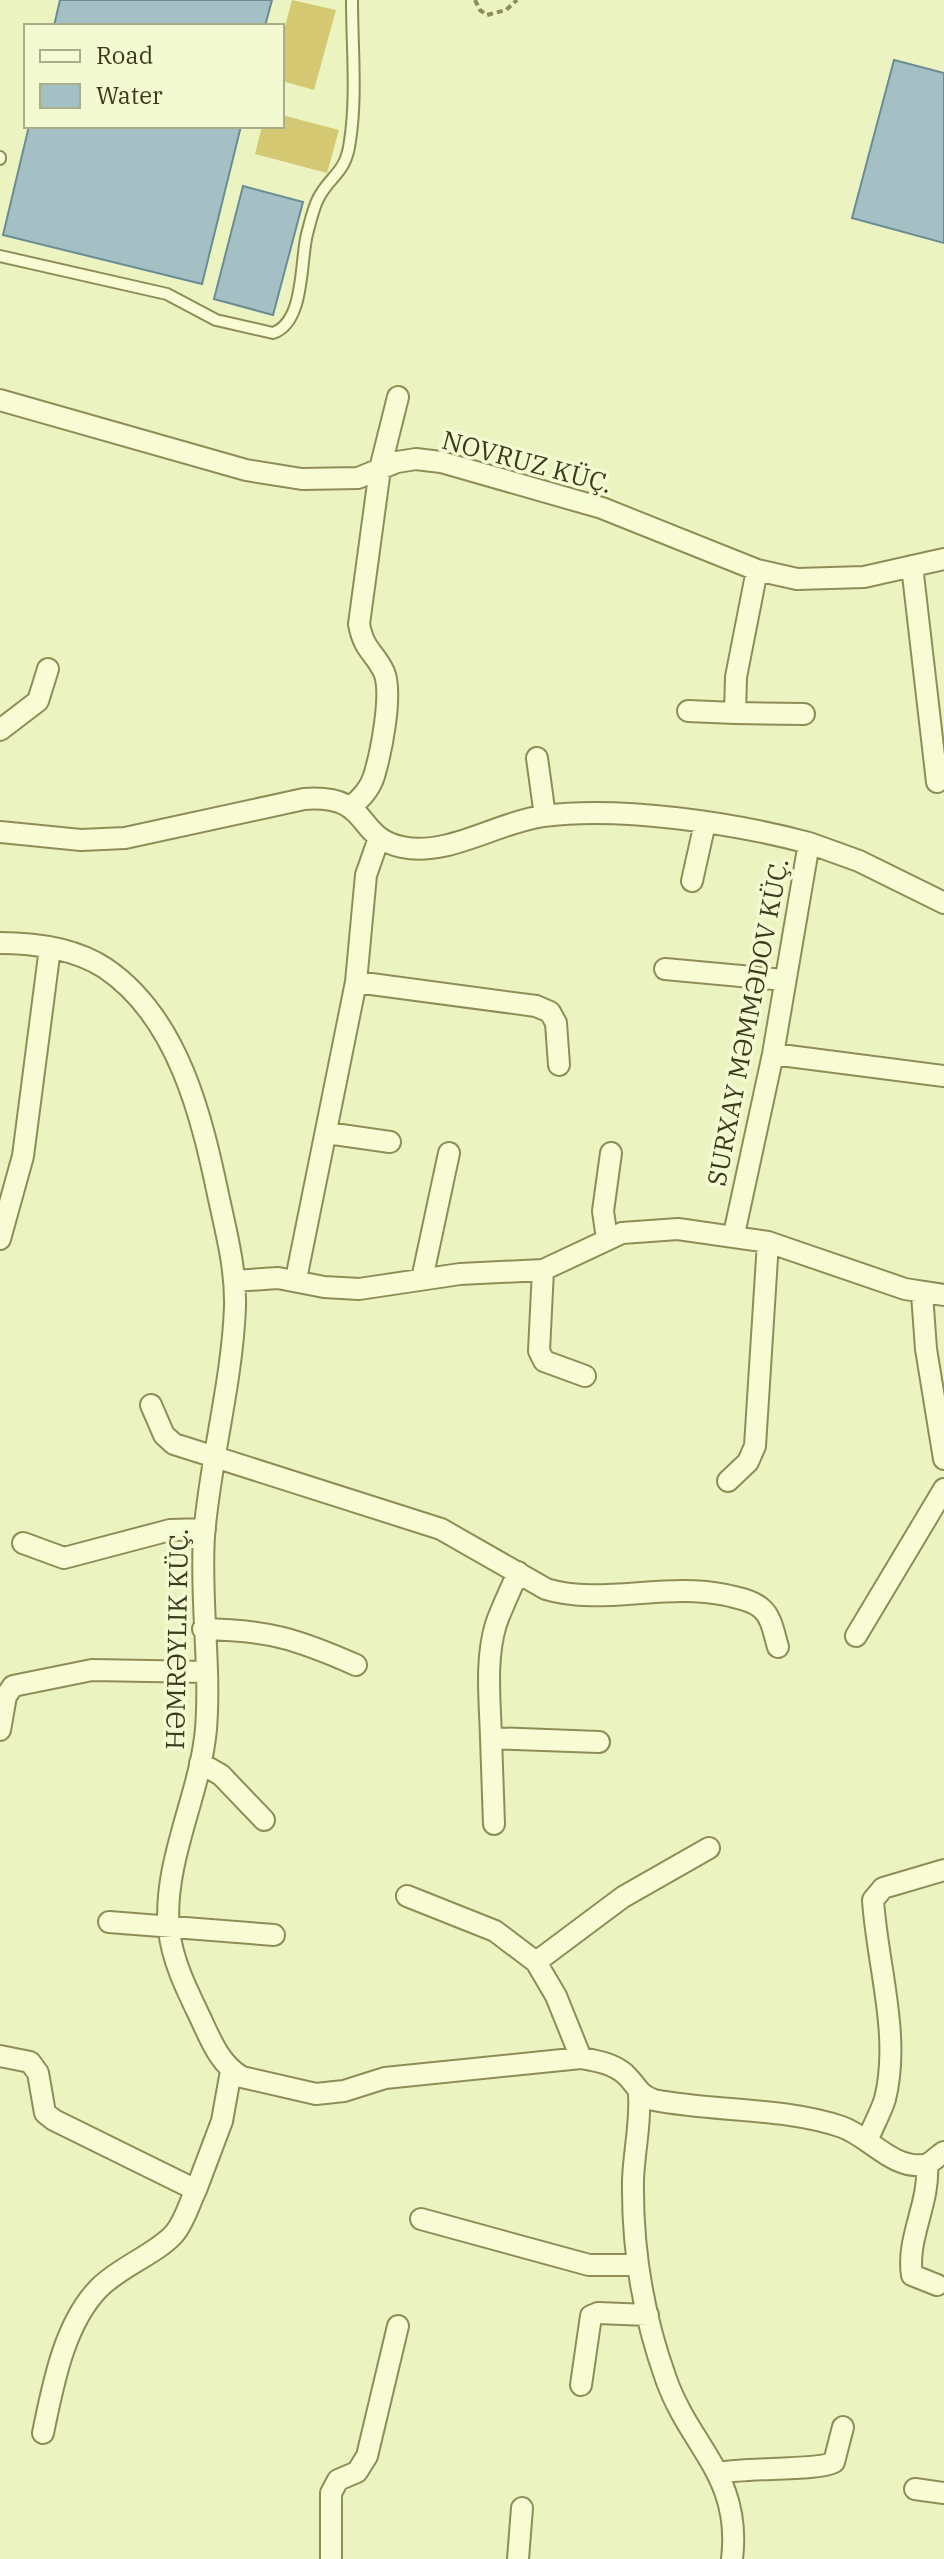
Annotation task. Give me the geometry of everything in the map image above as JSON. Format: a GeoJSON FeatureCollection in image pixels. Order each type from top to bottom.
{"type":"FeatureCollection","features":[{"type":"Feature","properties":{"kind":"street"},"geometry":{"type":"LineString","coordinates":[[352,806],[365,794],[374,777],[388,695],[384,672],[363,646],[359,624],[380,469],[398,397]]}},
{"type":"Feature","properties":{"kind":"street","name":"NOVRUZ KÜÇ."},"geometry":{"type":"LineString","coordinates":[[0,400],[246,470],[302,479],[339,480],[416,459],[441,462],[602,508],[757,570],[797,579],[864,577],[944,559]]}},
{"type":"Feature","properties":{"kind":"street"},"geometry":{"type":"LineString","coordinates":[[912,566],[937,782]]}},
{"type":"Feature","properties":{"kind":"street"},"geometry":{"type":"LineString","coordinates":[[735,713],[736,677],[757,570]]}},
{"type":"Feature","properties":{"kind":"street"},"geometry":{"type":"LineString","coordinates":[[0,730],[38,701],[48,669]]}},
{"type":"Feature","properties":{"kind":"street"},"geometry":{"type":"LineString","coordinates":[[688,711],[804,714]]}},
{"type":"Feature","properties":{"kind":"street"},"geometry":{"type":"LineString","coordinates":[[537,758],[545,816]]}},
{"type":"Feature","properties":{"kind":"street"},"geometry":{"type":"LineString","coordinates":[[0,832],[81,840],[125,838],[304,799],[329,797],[352,806],[379,838],[366,875],[356,982],[296,1279]]}},
{"type":"Feature","properties":{"kind":"street","name":"SURXAY MƏMMƏDOV KÜÇ."},"geometry":{"type":"LineString","coordinates":[[379,838],[402,847],[430,847],[515,821],[581,813],[705,823],[809,843],[773,1054],[734,1234]]}},
{"type":"Feature","properties":{"kind":"street"},"geometry":{"type":"LineString","coordinates":[[692,881],[705,823]]}},
{"type":"Feature","properties":{"kind":"street"},"geometry":{"type":"LineString","coordinates":[[809,843],[859,861],[944,903]]}},
{"type":"Feature","properties":{"kind":"street","name":"HƏMRƏYLIK KÜÇ."},"geometry":{"type":"LineString","coordinates":[[0,943],[50,948],[77,955],[113,975],[139,999],[163,1035],[191,1090],[209,1153],[234,1281],[233,1332],[205,1529],[203,1629],[206,1732],[173,1876],[169,1928],[181,1979],[218,2054],[231,2071]]}},
{"type":"Feature","properties":{"kind":"street"},"geometry":{"type":"LineString","coordinates":[[0,1239],[23,1156],[50,948]]}},
{"type":"Feature","properties":{"kind":"street"},"geometry":{"type":"LineString","coordinates":[[665,969],[784,980]]}},
{"type":"Feature","properties":{"kind":"street"},"geometry":{"type":"LineString","coordinates":[[356,982],[536,1006],[550,1012],[556,1023],[559,1065]]}},
{"type":"Feature","properties":{"kind":"street"},"geometry":{"type":"LineString","coordinates":[[773,1054],[944,1076]]}},
{"type":"Feature","properties":{"kind":"street"},"geometry":{"type":"LineString","coordinates":[[327,1133],[390,1142]]}},
{"type":"Feature","properties":{"kind":"street"},"geometry":{"type":"LineString","coordinates":[[422,1279],[449,1153]]}},
{"type":"Feature","properties":{"kind":"street"},"geometry":{"type":"LineString","coordinates":[[607,1239],[603,1211],[611,1153]]}},
{"type":"Feature","properties":{"kind":"street"},"geometry":{"type":"LineString","coordinates":[[234,1281],[296,1279],[324,1287],[359,1289],[422,1279],[543,1270],[607,1239],[643,1229],[734,1234],[768,1242],[922,1294],[944,1295]]}},
{"type":"Feature","properties":{"kind":"street"},"geometry":{"type":"LineString","coordinates":[[728,1481],[748,1462],[755,1446],[768,1242]]}},
{"type":"Feature","properties":{"kind":"street"},"geometry":{"type":"LineString","coordinates":[[543,1270],[539,1351],[544,1361],[585,1376]]}},
{"type":"Feature","properties":{"kind":"street"},"geometry":{"type":"LineString","coordinates":[[922,1294],[926,1349],[944,1459]]}},
{"type":"Feature","properties":{"kind":"street"},"geometry":{"type":"LineString","coordinates":[[151,1405],[164,1435],[174,1444],[441,1529],[546,1589],[563,1594],[675,1588],[742,1599],[760,1608],[770,1621],[778,1647]]}},
{"type":"Feature","properties":{"kind":"street"},"geometry":{"type":"LineString","coordinates":[[856,1636],[944,1489]]}},
{"type":"Feature","properties":{"kind":"street"},"geometry":{"type":"LineString","coordinates":[[23,1543],[64,1558],[170,1530],[205,1529]]}},
{"type":"Feature","properties":{"kind":"street"},"geometry":{"type":"LineString","coordinates":[[494,1824],[490,1668],[496,1626],[518,1572]]}},
{"type":"Feature","properties":{"kind":"street"},"geometry":{"type":"LineString","coordinates":[[203,1629],[237,1630],[299,1640],[356,1665]]}},
{"type":"Feature","properties":{"kind":"street"},"geometry":{"type":"LineString","coordinates":[[0,1730],[6,1696],[13,1686],[92,1670],[206,1672]]}},
{"type":"Feature","properties":{"kind":"street"},"geometry":{"type":"LineString","coordinates":[[491,1738],[599,1742]]}},
{"type":"Feature","properties":{"kind":"street"},"geometry":{"type":"LineString","coordinates":[[200,1763],[227,1780],[264,1820]]}},
{"type":"Feature","properties":{"kind":"street"},"geometry":{"type":"LineString","coordinates":[[536,1962],[623,1897],[709,1848]]}},
{"type":"Feature","properties":{"kind":"street"},"geometry":{"type":"LineString","coordinates":[[868,2139],[885,2099],[889,2066],[888,2024],[873,1900],[883,1888],[944,1870]]}},
{"type":"Feature","properties":{"kind":"street"},"geometry":{"type":"LineString","coordinates":[[407,1896],[495,1931],[536,1962],[556,1996],[581,2058]]}},
{"type":"Feature","properties":{"kind":"street"},"geometry":{"type":"LineString","coordinates":[[109,1922],[274,1935]]}},
{"type":"Feature","properties":{"kind":"street"},"geometry":{"type":"LineString","coordinates":[[0,2056],[30,2062],[38,2073],[45,2113],[54,2120],[196,2190]]}},
{"type":"Feature","properties":{"kind":"street"},"geometry":{"type":"LineString","coordinates":[[43,2433],[54,2378],[84,2307],[126,2264],[165,2242],[177,2231],[222,2121],[231,2071],[253,2081],[316,2094],[344,2091],[385,2078],[581,2058],[611,2065],[627,2076],[639,2095],[633,2215],[638,2265],[648,2315],[678,2406],[719,2473],[730,2512],[732,2559]]}},
{"type":"Feature","properties":{"kind":"street"},"geometry":{"type":"LineString","coordinates":[[639,2095],[673,2104],[821,2121],[868,2139],[908,2164],[927,2165],[944,2152]]}},
{"type":"Feature","properties":{"kind":"street"},"geometry":{"type":"LineString","coordinates":[[927,2165],[925,2206],[909,2261],[912,2275],[937,2285]]}},
{"type":"Feature","properties":{"kind":"street"},"geometry":{"type":"LineString","coordinates":[[421,2219],[589,2265],[638,2265]]}},
{"type":"Feature","properties":{"kind":"street"},"geometry":{"type":"LineString","coordinates":[[581,2385],[591,2316],[598,2313],[648,2315]]}},
{"type":"Feature","properties":{"kind":"street"},"geometry":{"type":"LineString","coordinates":[[331,2559],[331,2493],[338,2480],[357,2472],[367,2456],[398,2326]]}},
{"type":"Feature","properties":{"kind":"street"},"geometry":{"type":"LineString","coordinates":[[719,2473],[770,2467],[825,2468],[834,2462],[843,2427]]}},
{"type":"Feature","properties":{"kind":"street"},"geometry":{"type":"LineString","coordinates":[[915,2489],[944,2493]]}},
{"type":"Feature","properties":{"kind":"street"},"geometry":{"type":"LineString","coordinates":[[518,2559],[522,2508]]}},
{"type":"Feature","properties":{"kind":"lane"},"geometry":{"type":"LineString","coordinates":[[0,256],[167,294],[216,320],[273,333],[282,330],[293,318],[307,236],[318,198],[343,168],[350,142],[352,0]]}},
{"type":"Feature","properties":{"kind":"path"},"geometry":{"type":"LineString","coordinates":[[475,0],[487,15],[506,10],[517,0]]}},
{"type":"Feature","properties":{"kind":"water"},"geometry":{"type":"Polygon","coordinates":[[[60,0],[272,0],[266,24],[54,24],[60,0]]]}},
{"type":"Feature","properties":{"kind":"water"},"geometry":{"type":"Polygon","coordinates":[[[894,60],[944,73],[944,243],[852,218],[894,60]]]}},
{"type":"Feature","properties":{"kind":"water"},"geometry":{"type":"Polygon","coordinates":[[[29,128],[241,128],[202,284],[3,235],[29,128]]]}},
{"type":"Feature","properties":{"kind":"water"},"geometry":{"type":"Polygon","coordinates":[[[243,186],[303,202],[273,315],[214,299],[243,186]]]}},
{"type":"Feature","properties":{"kind":"building"},"geometry":{"type":"Polygon","coordinates":[[[292,0],[336,10],[314,90],[284,82],[284,30],[292,0]]]}},
{"type":"Feature","properties":{"kind":"building"},"geometry":{"type":"Polygon","coordinates":[[[284,116],[339,130],[327,173],[255,154],[262,128],[284,128],[284,116]]]}}]}
